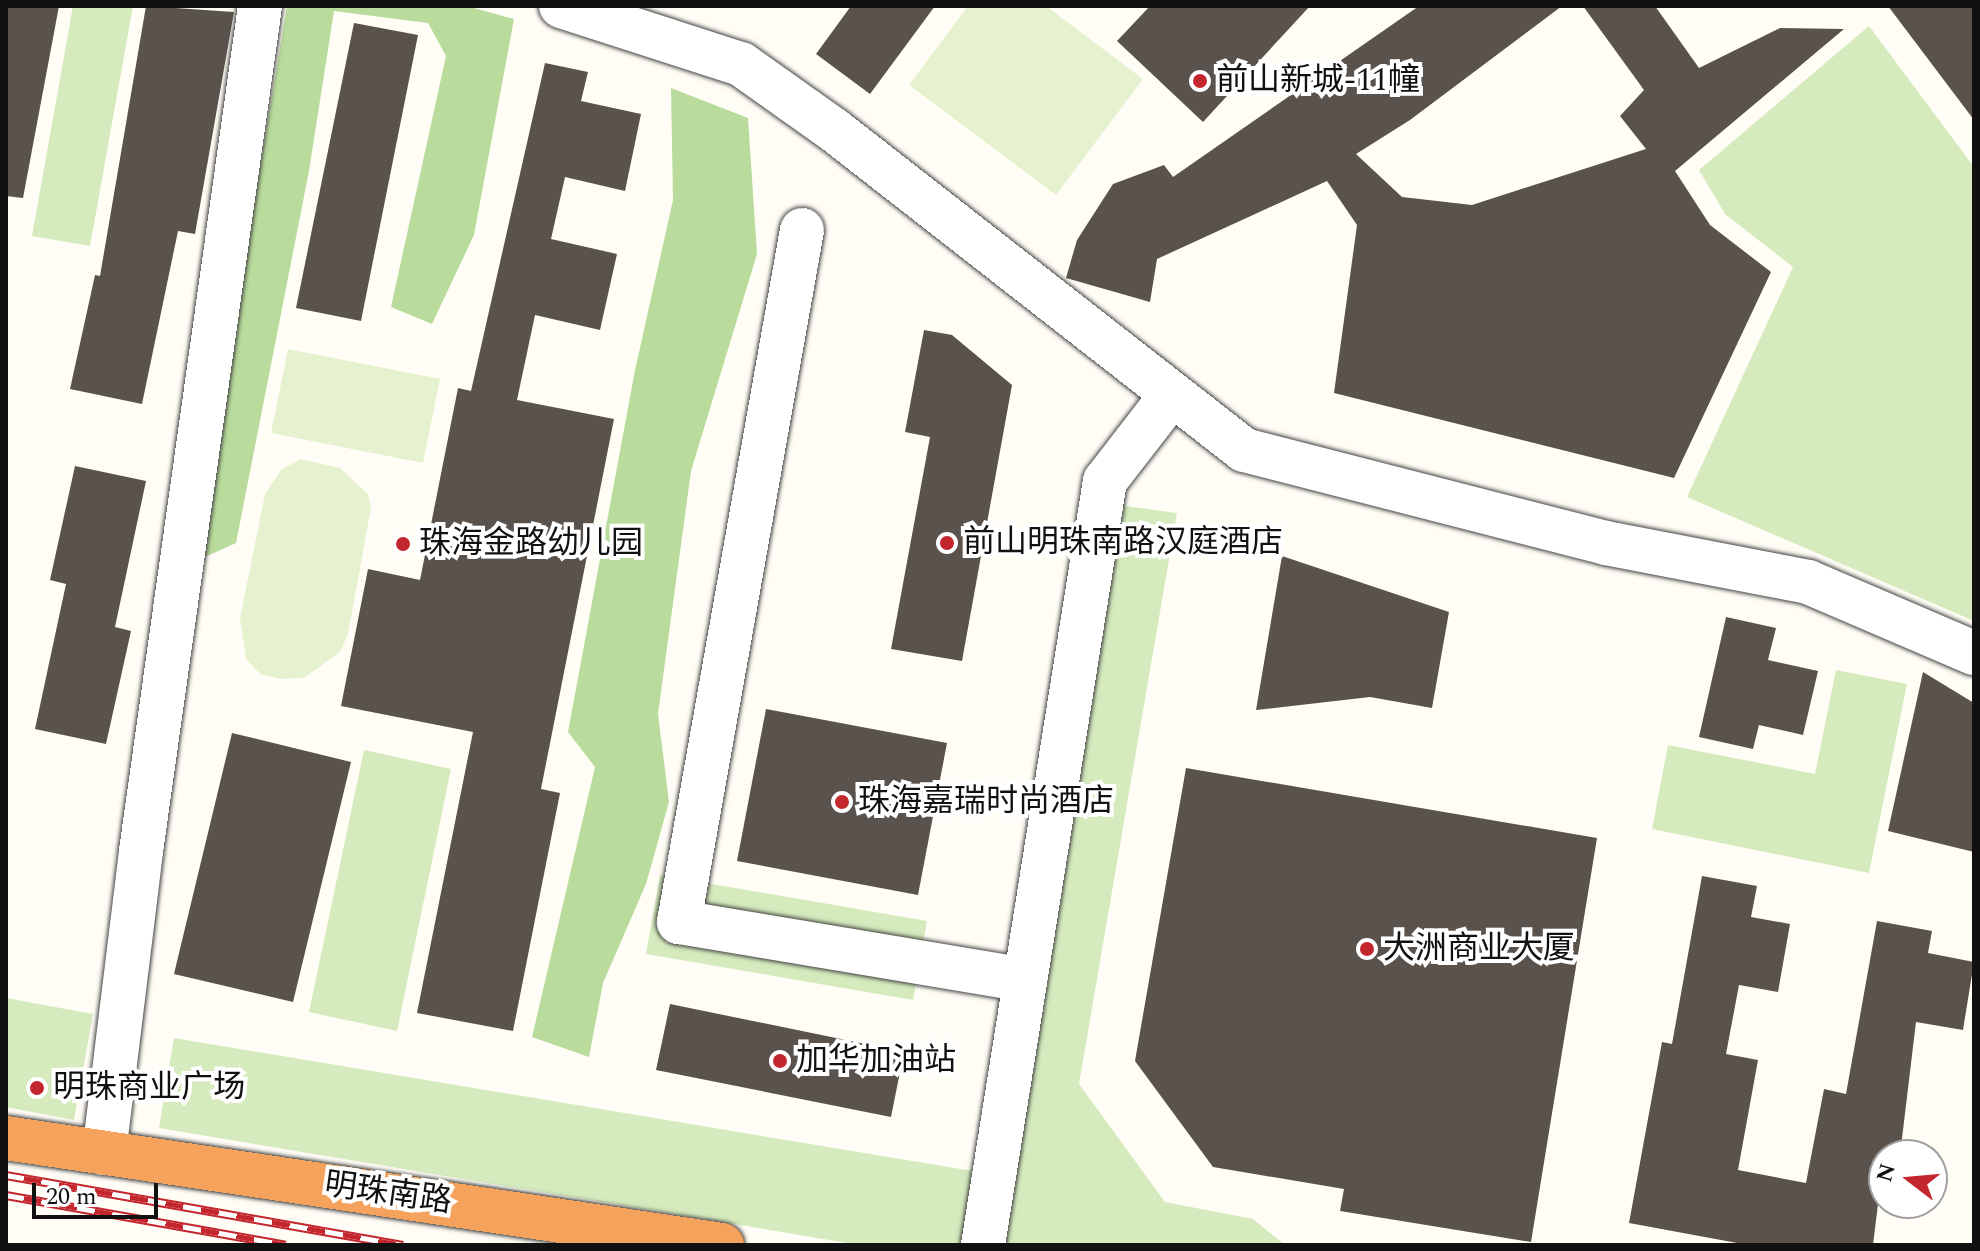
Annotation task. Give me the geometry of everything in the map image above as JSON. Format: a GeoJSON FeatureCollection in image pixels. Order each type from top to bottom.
{"type":"FeatureCollection","features":[{"type":"Feature","properties":{"kind":"highway","name":"明珠南路"},"geometry":{"type":"LineString","coordinates":[[6,1138],[722,1245]]}},
{"type":"Feature","properties":{"kind":"street"},"geometry":{"type":"LineString","coordinates":[[104,1153],[141,851],[260,6]]}},
{"type":"Feature","properties":{"kind":"street"},"geometry":{"type":"LineString","coordinates":[[561,6],[741,64],[834,130],[1170,397],[1244,450],[1606,543],[1808,582],[1974,653]]}},
{"type":"Feature","properties":{"kind":"street"},"geometry":{"type":"LineString","coordinates":[[802,230],[679,922],[1025,980]]}},
{"type":"Feature","properties":{"kind":"street"},"geometry":{"type":"LineString","coordinates":[[983,1245],[1105,481],[1170,397]]}},
{"type":"Feature","properties":{"kind":"green space"},"geometry":{"type":"Polygon","coordinates":[[[73,6],[133,6],[90,246],[32,236],[73,6]]]}},
{"type":"Feature","properties":{"kind":"green space"},"geometry":{"type":"Polygon","coordinates":[[[287,6],[467,6],[514,19],[474,235],[432,324],[391,307],[446,56],[428,23],[334,11],[309,171],[236,543],[194,562],[287,6]]]}},
{"type":"Feature","properties":{"kind":"green space"},"geometry":{"type":"Polygon","coordinates":[[[968,6],[1046,6],[1143,79],[1056,195],[909,85],[968,6]]]}},
{"type":"Feature","properties":{"kind":"green space"},"geometry":{"type":"Polygon","coordinates":[[[1869,26],[1974,167],[1974,621],[1687,497],[1793,267],[1725,214],[1699,170],[1869,26]]]}},
{"type":"Feature","properties":{"kind":"green space"},"geometry":{"type":"Polygon","coordinates":[[[671,88],[748,118],[757,254],[691,471],[658,714],[669,802],[646,884],[603,983],[589,1057],[532,1037],[595,767],[568,732],[635,370],[673,200],[671,88]]]}},
{"type":"Feature","properties":{"kind":"green space"},"geometry":{"type":"Polygon","coordinates":[[[288,349],[440,379],[423,463],[271,433],[288,349]]]}},
{"type":"Feature","properties":{"kind":"green space"},"geometry":{"type":"Polygon","coordinates":[[[300,459],[340,468],[368,494],[371,508],[348,634],[340,652],[304,678],[281,679],[260,674],[246,659],[240,618],[265,494],[281,470],[300,459]]]}},
{"type":"Feature","properties":{"kind":"green space"},"geometry":{"type":"Polygon","coordinates":[[[1118,505],[1177,513],[1079,1084],[1165,1202],[1253,1219],[1285,1245],[1002,1245],[1118,505]]]}},
{"type":"Feature","properties":{"kind":"green space"},"geometry":{"type":"Polygon","coordinates":[[[1836,670],[1907,684],[1869,873],[1652,829],[1668,745],[1815,774],[1836,670]]]}},
{"type":"Feature","properties":{"kind":"green space"},"geometry":{"type":"Polygon","coordinates":[[[364,750],[451,769],[397,1031],[309,1012],[364,750]]]}},
{"type":"Feature","properties":{"kind":"green space"},"geometry":{"type":"Polygon","coordinates":[[[660,875],[927,921],[913,1000],[646,954],[660,875]]]}},
{"type":"Feature","properties":{"kind":"green space"},"geometry":{"type":"Polygon","coordinates":[[[6,998],[93,1014],[74,1120],[6,1107],[6,998]]]}},
{"type":"Feature","properties":{"kind":"green space"},"geometry":{"type":"Polygon","coordinates":[[[174,1038],[979,1172],[967,1245],[859,1245],[159,1128],[174,1038]]]}},
{"type":"Feature","properties":{"kind":"building"},"geometry":{"type":"Polygon","coordinates":[[[6,6],[59,6],[23,198],[6,196],[6,6]]]}},
{"type":"Feature","properties":{"kind":"building"},"geometry":{"type":"Polygon","coordinates":[[[146,6],[234,12],[195,234],[178,231],[142,404],[70,389],[95,275],[100,276],[146,6]]]}},
{"type":"Feature","properties":{"kind":"building"},"geometry":{"type":"Polygon","coordinates":[[[851,6],[935,6],[870,94],[816,54],[851,6]]]}},
{"type":"Feature","properties":{"kind":"building","name":"前山新城-11幢"},"geometry":{"type":"Polygon","coordinates":[[[1150,6],[1310,6],[1203,122],[1117,41],[1150,6]]]}},
{"type":"Feature","properties":{"kind":"building"},"geometry":{"type":"Polygon","coordinates":[[[1419,6],[1562,6],[1410,120],[1356,154],[1402,197],[1472,205],[1646,149],[1620,116],[1644,90],[1583,6],[1655,6],[1699,68],[1780,28],[1844,29],[1675,171],[1710,225],[1771,272],[1674,478],[1334,393],[1357,225],[1327,181],[1157,259],[1150,302],[1066,278],[1077,240],[1113,184],[1164,165],[1173,177],[1419,6]]]}},
{"type":"Feature","properties":{"kind":"building"},"geometry":{"type":"Polygon","coordinates":[[[1888,6],[1974,6],[1974,120],[1888,6]]]}},
{"type":"Feature","properties":{"kind":"building"},"geometry":{"type":"Polygon","coordinates":[[[354,23],[418,35],[361,321],[296,308],[354,23]]]}},
{"type":"Feature","properties":{"kind":"building"},"geometry":{"type":"Polygon","coordinates":[[[545,63],[588,72],[581,101],[641,114],[625,191],[565,177],[551,239],[617,254],[600,330],[535,315],[517,400],[614,419],[541,789],[560,793],[513,1031],[417,1013],[473,732],[341,706],[368,569],[420,580],[458,388],[471,391],[545,63]]]}},
{"type":"Feature","properties":{"kind":"building","name":"前山明珠南路汉庭酒店"},"geometry":{"type":"Polygon","coordinates":[[[924,330],[952,335],[1012,385],[962,661],[891,649],[930,437],[905,432],[924,330]]]}},
{"type":"Feature","properties":{"kind":"building"},"geometry":{"type":"Polygon","coordinates":[[[75,466],[146,481],[115,627],[131,631],[106,744],[35,729],[66,584],[50,580],[75,466]]]}},
{"type":"Feature","properties":{"kind":"building"},"geometry":{"type":"Polygon","coordinates":[[[1282,556],[1449,612],[1432,708],[1370,697],[1256,710],[1282,556]]]}},
{"type":"Feature","properties":{"kind":"building"},"geometry":{"type":"Polygon","coordinates":[[[1726,617],[1776,628],[1768,660],[1818,671],[1803,735],[1759,725],[1753,749],[1699,737],[1726,617]]]}},
{"type":"Feature","properties":{"kind":"building"},"geometry":{"type":"Polygon","coordinates":[[[1923,672],[1974,703],[1974,852],[1888,831],[1923,672]]]}},
{"type":"Feature","properties":{"kind":"building","name":"珠海嘉瑞时尚酒店"},"geometry":{"type":"Polygon","coordinates":[[[766,709],[947,743],[918,895],[737,861],[766,709]]]}},
{"type":"Feature","properties":{"kind":"building"},"geometry":{"type":"Polygon","coordinates":[[[232,733],[351,762],[293,1002],[174,974],[232,733]]]}},
{"type":"Feature","properties":{"kind":"building","name":"大洲商业大厦"},"geometry":{"type":"Polygon","coordinates":[[[1186,768],[1597,838],[1531,1242],[1340,1211],[1344,1189],[1213,1167],[1135,1061],[1186,768]]]}},
{"type":"Feature","properties":{"kind":"building"},"geometry":{"type":"Polygon","coordinates":[[[1702,876],[1757,886],[1751,917],[1790,924],[1778,992],[1739,985],[1726,1054],[1758,1060],[1738,1170],[1806,1183],[1824,1089],[1846,1094],[1877,921],[1932,931],[1928,953],[1974,962],[1963,1030],[1916,1022],[1902,1139],[1868,1139],[1868,1219],[1876,1219],[1873,1245],[1748,1245],[1629,1223],[1662,1042],[1672,1044],[1702,876]]]}},
{"type":"Feature","properties":{"kind":"building","name":"加华加油站"},"geometry":{"type":"Polygon","coordinates":[[[670,1004],[904,1052],[891,1117],[656,1070],[670,1004]]]}},
{"type":"Feature","properties":{"kind":"railway"},"geometry":{"type":"LineString","coordinates":[[6,1175],[403,1245]]}},
{"type":"Feature","properties":{"kind":"railway"},"geometry":{"type":"LineString","coordinates":[[6,1195],[286,1245]]}},
{"type":"Feature","properties":{"kind":"place","name":"前山新城-11幢"},"geometry":{"type":"Point","coordinates":[1200,81]}},
{"type":"Feature","properties":{"kind":"place","name":"前山明珠南路汉庭酒店"},"geometry":{"type":"Point","coordinates":[947,543]}},
{"type":"Feature","properties":{"kind":"place","name":"珠海金路幼儿园"},"geometry":{"type":"Point","coordinates":[403,544]}},
{"type":"Feature","properties":{"kind":"place","name":"珠海嘉瑞时尚酒店"},"geometry":{"type":"Point","coordinates":[842,802]}},
{"type":"Feature","properties":{"kind":"place","name":"大洲商业大厦"},"geometry":{"type":"Point","coordinates":[1367,949]}},
{"type":"Feature","properties":{"kind":"place","name":"加华加油站"},"geometry":{"type":"Point","coordinates":[780,1061]}},
{"type":"Feature","properties":{"kind":"place","name":"明珠商业广场"},"geometry":{"type":"Point","coordinates":[37,1088]}}]}
